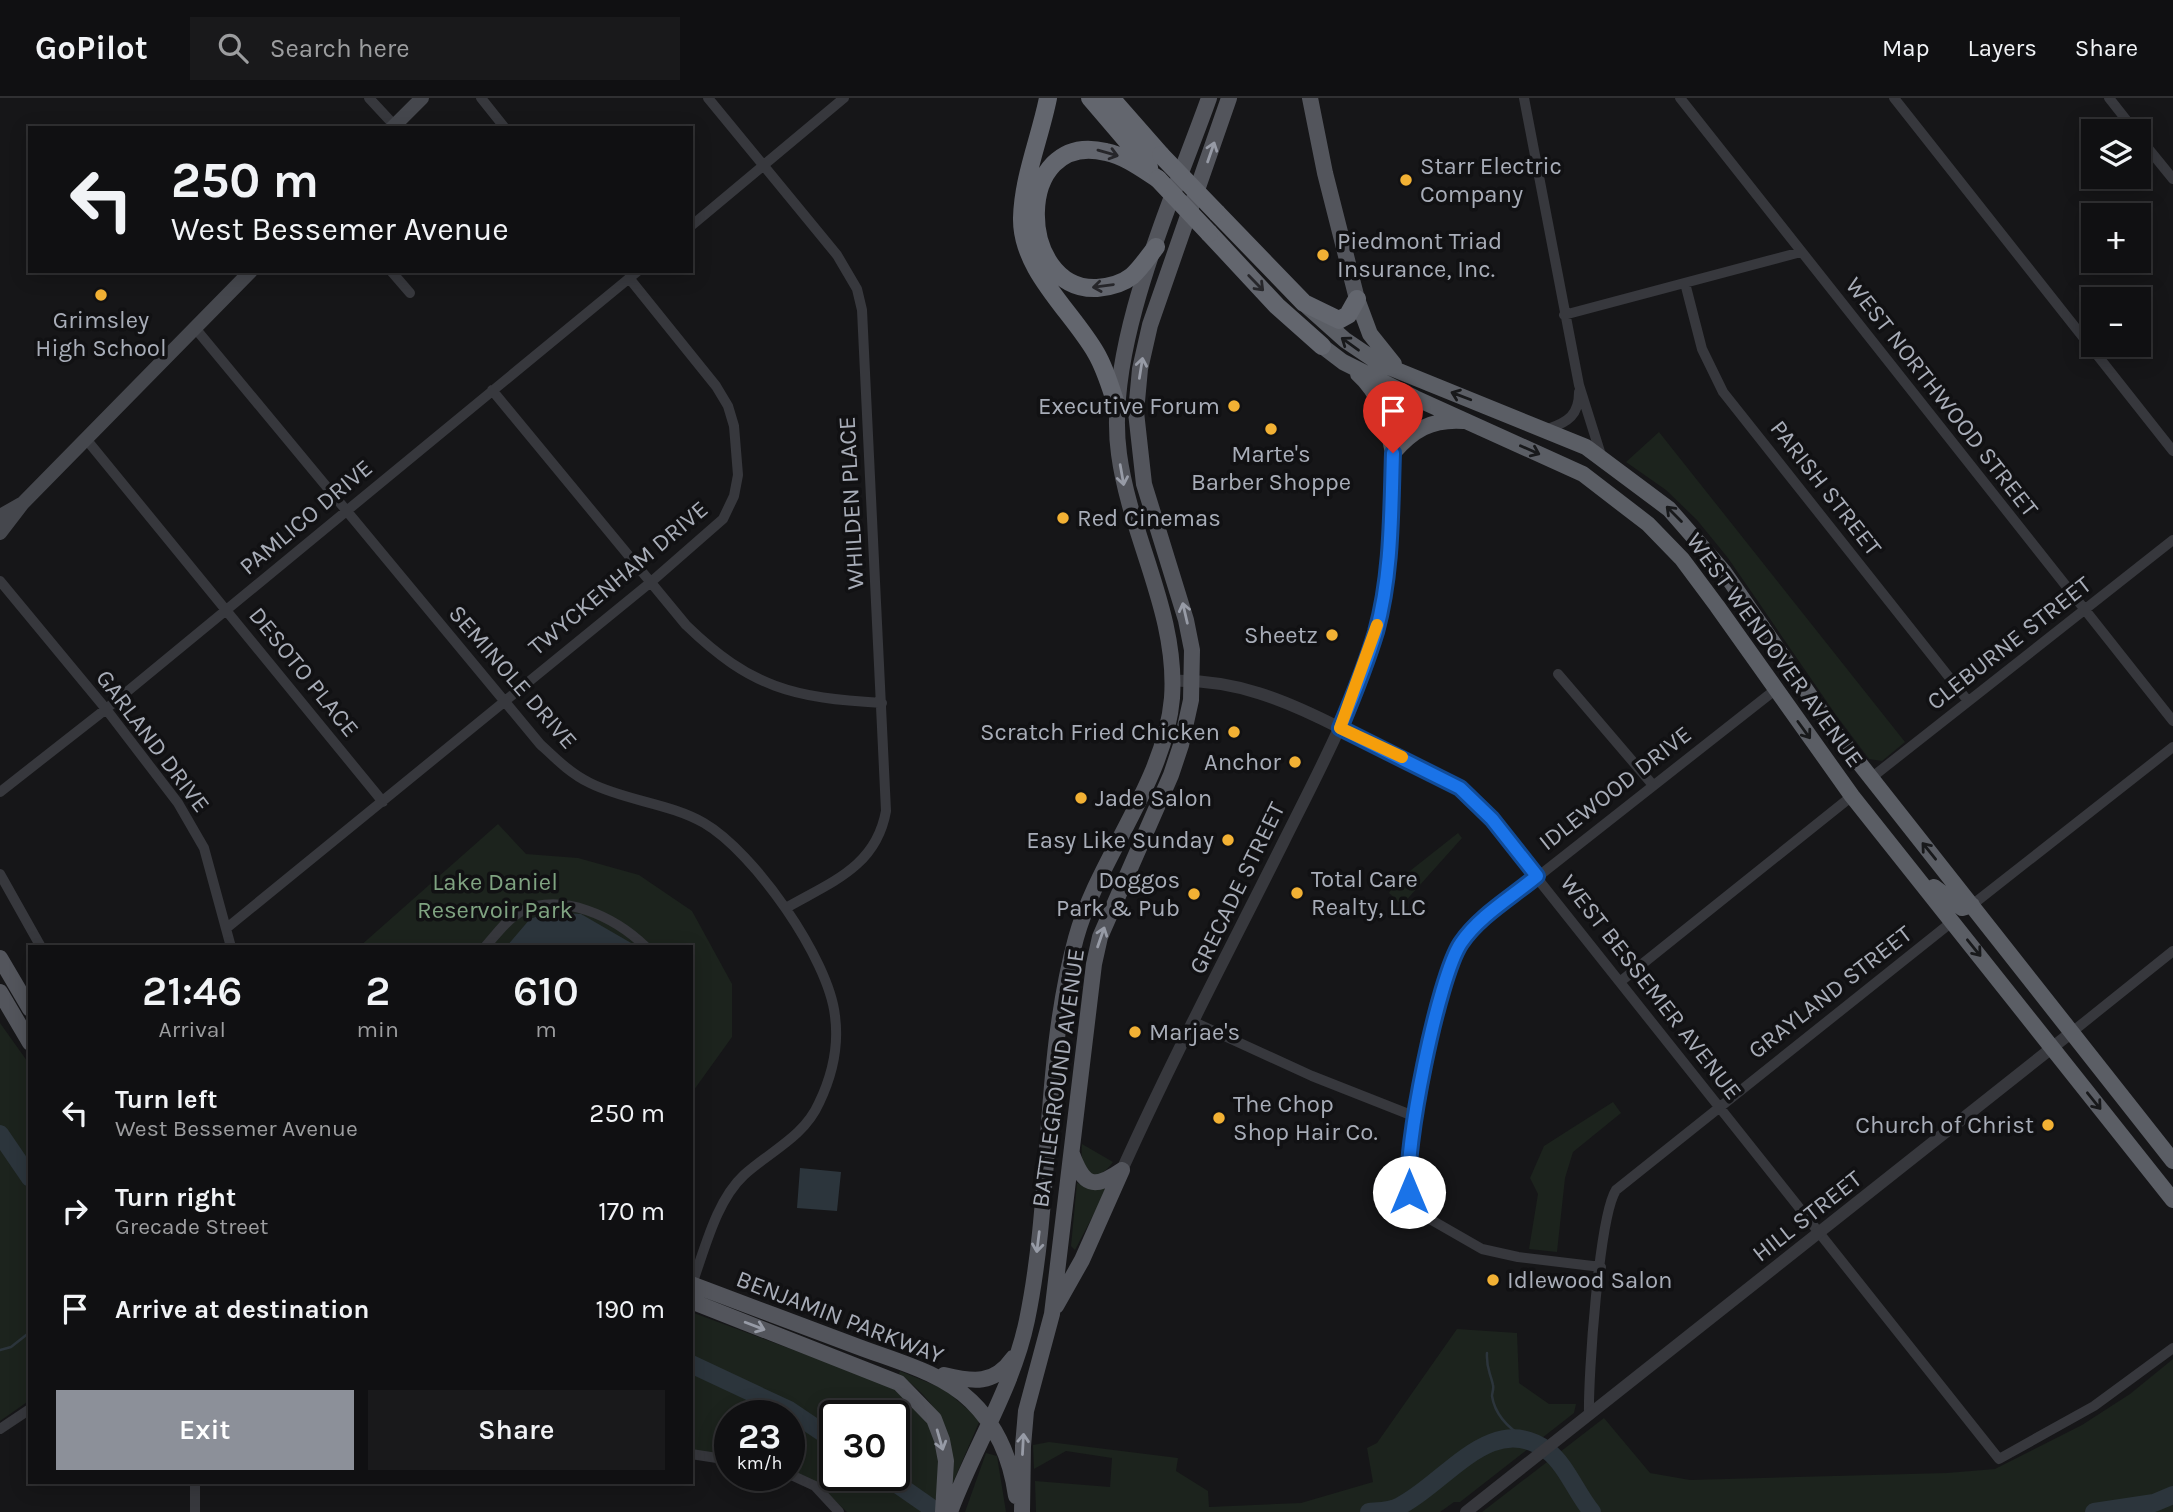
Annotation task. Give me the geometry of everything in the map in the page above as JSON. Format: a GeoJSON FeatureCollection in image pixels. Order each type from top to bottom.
{"type":"FeatureCollection","features":[{"type":"Feature","properties":{"kind":"highway"},"geometry":{"type":"LineString","coordinates":[[1048,98],[1027,181],[1022,220],[1028,249],[1040,273],[1096,354],[1117,407]]}},
{"type":"Feature","properties":{"kind":"highway","name":"WEST WENDOVER AVENUE"},"geometry":{"type":"LineString","coordinates":[[1090,98],[1209,233],[1278,306],[1322,346],[1343,362],[1583,474],[1648,524],[1689,568],[1852,796],[2173,1200]]}},
{"type":"Feature","properties":{"kind":"highway","name":"WEST WENDOVER AVENUE"},"geometry":{"type":"LineString","coordinates":[[1111,98],[1161,155],[1304,303],[1345,340],[1379,363],[1548,429],[1601,455],[1669,509],[1708,551],[1817,708],[1871,778],[2171,1155]]}},
{"type":"Feature","properties":{"kind":"highway"},"geometry":{"type":"LineString","coordinates":[[1156,247],[1130,278],[1111,286],[1087,288],[1065,277],[1044,254],[1038,239],[1036,202],[1038,189],[1052,167],[1068,154],[1081,150],[1115,155],[1158,178]]}},
{"type":"Feature","properties":{"kind":"highway"},"geometry":{"type":"LineString","coordinates":[[1304,303],[1339,320],[1348,316],[1357,299]]}},
{"type":"Feature","properties":{"kind":"highway"},"geometry":{"type":"LineString","coordinates":[[1357,299],[1377,345],[1404,373]]}},
{"type":"Feature","properties":{"kind":"highway"},"geometry":{"type":"LineString","coordinates":[[1343,362],[1368,383],[1378,397],[1393,453]]}},
{"type":"Feature","properties":{"kind":"highway"},"geometry":{"type":"LineString","coordinates":[[1393,453],[1405,439],[1427,424],[1468,421]]}},
{"type":"Feature","properties":{"kind":"highway"},"geometry":{"type":"LineString","coordinates":[[1914,873],[1956,905],[1962,908],[1972,905]]}},
{"type":"Feature","properties":{"kind":"main road"},"geometry":{"type":"LineString","coordinates":[[394,126],[422,98]]}},
{"type":"Feature","properties":{"kind":"main road","name":"BATTLEGROUND AVENUE"},"geometry":{"type":"LineString","coordinates":[[947,1508],[990,1422],[1022,1344],[1041,1219],[1059,1024],[1077,936],[1157,758],[1172,703],[1167,624],[1124,485],[1118,449],[1117,407],[1128,331],[1209,98]]}},
{"type":"Feature","properties":{"kind":"main road","name":"BATTLEGROUND AVENUE"},"geometry":{"type":"LineString","coordinates":[[1021,1512],[1027,1411],[1052,1314],[1089,990],[1100,937],[1181,745],[1192,680],[1192,650],[1182,601],[1144,484],[1136,411],[1140,369],[1150,325],[1229,98]]}},
{"type":"Feature","properties":{"kind":"main road"},"geometry":{"type":"LineString","coordinates":[[1310,98],[1325,173],[1357,299]]}},
{"type":"Feature","properties":{"kind":"main road"},"geometry":{"type":"LineString","coordinates":[[0,533],[23,503],[249,273]]}},
{"type":"Feature","properties":{"kind":"main road"},"geometry":{"type":"LineString","coordinates":[[0,516],[23,503]]}},
{"type":"Feature","properties":{"kind":"main road"},"geometry":{"type":"LineString","coordinates":[[0,958],[28,1006]]}},
{"type":"Feature","properties":{"kind":"main road"},"geometry":{"type":"LineString","coordinates":[[0,992],[28,1040]]}},
{"type":"Feature","properties":{"kind":"main road"},"geometry":{"type":"LineString","coordinates":[[1071,1150],[1080,1174],[1090,1182],[1098,1184],[1122,1170]]}},
{"type":"Feature","properties":{"kind":"main road"},"geometry":{"type":"LineString","coordinates":[[1052,1314],[1082,1260],[1122,1170]]}},
{"type":"Feature","properties":{"kind":"main road","name":"BENJAMIN PARKWAY"},"geometry":{"type":"LineString","coordinates":[[693,1284],[912,1367],[956,1388],[990,1422],[1006,1453],[1021,1512]]}},
{"type":"Feature","properties":{"kind":"main road","name":"BENJAMIN PARKWAY"},"geometry":{"type":"LineString","coordinates":[[693,1302],[899,1383],[933,1419],[942,1440],[946,1461],[947,1508]]}},
{"type":"Feature","properties":{"kind":"main road"},"geometry":{"type":"LineString","coordinates":[[912,1367],[964,1380],[987,1380],[1002,1370],[1022,1344]]}},
{"type":"Feature","properties":{"kind":"street"},"geometry":{"type":"LineString","coordinates":[[369,98],[392,126]]}},
{"type":"Feature","properties":{"kind":"street"},"geometry":{"type":"LineString","coordinates":[[481,98],[503,126]]}},
{"type":"Feature","properties":{"kind":"street","name":"WHILDEN PLACE"},"geometry":{"type":"LineString","coordinates":[[708,98],[837,255],[857,289],[862,310],[886,811],[882,834],[859,864],[786,908]]}},
{"type":"Feature","properties":{"kind":"street"},"geometry":{"type":"LineString","coordinates":[[693,224],[844,98]]}},
{"type":"Feature","properties":{"kind":"street"},"geometry":{"type":"LineString","coordinates":[[1524,98],[1579,385],[1601,455]]}},
{"type":"Feature","properties":{"kind":"street","name":"WEST NORTHWOOD STREET"},"geometry":{"type":"LineString","coordinates":[[1680,98],[2173,721]]}},
{"type":"Feature","properties":{"kind":"street"},"geometry":{"type":"LineString","coordinates":[[1894,98],[2173,451]]}},
{"type":"Feature","properties":{"kind":"street"},"geometry":{"type":"LineString","coordinates":[[2109,98],[2126,119]]}},
{"type":"Feature","properties":{"kind":"street"},"geometry":{"type":"LineString","coordinates":[[2151,152],[2173,179]]}},
{"type":"Feature","properties":{"kind":"street"},"geometry":{"type":"LineString","coordinates":[[1564,315],[1801,253]]}},
{"type":"Feature","properties":{"kind":"street"},"geometry":{"type":"LineString","coordinates":[[393,273],[410,293]]}},
{"type":"Feature","properties":{"kind":"street","name":"PAMLICO DRIVE"},"geometry":{"type":"LineString","coordinates":[[0,792],[106,709],[633,275]]}},
{"type":"Feature","properties":{"kind":"street","name":"TWYCKENHAM DRIVE"},"geometry":{"type":"LineString","coordinates":[[228,927],[651,582],[723,519],[734,496],[737,452],[728,406],[633,275]]}},
{"type":"Feature","properties":{"kind":"street","name":"PARISH STREET"},"geometry":{"type":"LineString","coordinates":[[1685,283],[1702,348],[1723,392],[1968,701]]}},
{"type":"Feature","properties":{"kind":"street","name":"SEMINOLE DRIVE"},"geometry":{"type":"LineString","coordinates":[[195,328],[503,702],[549,752],[589,783],[680,813],[704,823],[728,840],[750,859],[786,908],[828,985],[836,1016],[834,1063],[818,1106],[789,1142],[744,1175],[727,1195],[693,1281]]}},
{"type":"Feature","properties":{"kind":"street"},"geometry":{"type":"LineString","coordinates":[[1548,429],[1565,422],[1575,414],[1579,385]]}},
{"type":"Feature","properties":{"kind":"street"},"geometry":{"type":"LineString","coordinates":[[492,390],[686,625],[716,654],[762,682],[796,694],[825,700],[882,703]]}},
{"type":"Feature","properties":{"kind":"street","name":"DESOTO PLACE"},"geometry":{"type":"LineString","coordinates":[[86,439],[383,802]]}},
{"type":"Feature","properties":{"kind":"street","name":"GRECADE STREET"},"geometry":{"type":"LineString","coordinates":[[1122,1170],[1340,728],[1360,680],[1379,615],[1387,572],[1393,453]]}},
{"type":"Feature","properties":{"kind":"street","name":"CLEBURNE STREET"},"geometry":{"type":"LineString","coordinates":[[1871,778],[2173,540]]}},
{"type":"Feature","properties":{"kind":"street","name":"GARLAND DRIVE"},"geometry":{"type":"LineString","coordinates":[[0,581],[106,709],[178,803],[197,837],[228,927],[231,945]]}},
{"type":"Feature","properties":{"kind":"street"},"geometry":{"type":"LineString","coordinates":[[1558,674],[1652,784]]}},
{"type":"Feature","properties":{"kind":"street","name":"WEST BESSEMER AVENUE"},"geometry":{"type":"LineString","coordinates":[[1172,681],[1192,680],[1257,691],[1340,728],[1460,788],[1483,809],[1999,1459],[2094,1406],[2173,1348]]}},
{"type":"Feature","properties":{"kind":"street","name":"IDLEWOOD DRIVE"},"geometry":{"type":"LineString","coordinates":[[1601,1267],[1518,1257],[1482,1249],[1428,1219],[1413,1202],[1408,1180],[1416,1117],[1440,994],[1456,951],[1471,930],[1652,784],[1775,690]]}},
{"type":"Feature","properties":{"kind":"street"},"geometry":{"type":"LineString","coordinates":[[1972,905],[2173,747]]}},
{"type":"Feature","properties":{"kind":"street"},"geometry":{"type":"LineString","coordinates":[[1621,981],[1852,796]]}},
{"type":"Feature","properties":{"kind":"street"},"geometry":{"type":"LineString","coordinates":[[0,874],[40,945]]}},
{"type":"Feature","properties":{"kind":"street"},"geometry":{"type":"LineString","coordinates":[[487,945],[518,913],[561,902],[585,909],[643,945]]}},
{"type":"Feature","properties":{"kind":"street","name":"GRAYLAND STREET"},"geometry":{"type":"LineString","coordinates":[[1589,1415],[1589,1384],[1601,1267],[1611,1200],[1616,1190],[1953,921]]}},
{"type":"Feature","properties":{"kind":"street","name":"HILL STREET"},"geometry":{"type":"LineString","coordinates":[[1466,1512],[2173,951]]}},
{"type":"Feature","properties":{"kind":"street"},"geometry":{"type":"LineString","coordinates":[[1194,1022],[1312,1076],[1416,1117]]}},
{"type":"Feature","properties":{"kind":"street"},"geometry":{"type":"LineString","coordinates":[[0,1429],[28,1410]]}},
{"type":"Feature","properties":{"kind":"street"},"geometry":{"type":"LineString","coordinates":[[693,1454],[714,1458]]}},
{"type":"Feature","properties":{"kind":"street"},"geometry":{"type":"LineString","coordinates":[[805,1481],[815,1486],[834,1510]]}},
{"type":"Feature","properties":{"kind":"street"},"geometry":{"type":"LineString","coordinates":[[195,1484],[195,1512]]}},
{"type":"Feature","properties":{"kind":"green space"},"geometry":{"type":"Polygon","coordinates":[[[1659,432],[1905,742],[1882,761],[1869,759],[1728,558],[1697,520],[1666,490],[1626,462],[1659,432]]]}},
{"type":"Feature","properties":{"kind":"green space","name":"Lake Daniel Reservoir Park"},"geometry":{"type":"Polygon","coordinates":[[[498,824],[526,854],[578,858],[639,875],[692,911],[732,984],[732,1037],[693,1091],[693,945],[361,945],[498,824]]]}},
{"type":"Feature","properties":{"kind":"green space"},"geometry":{"type":"Polygon","coordinates":[[[1458,833],[1462,838],[1402,905],[1389,893],[1396,882],[1458,833]]]}},
{"type":"Feature","properties":{"kind":"green space"},"geometry":{"type":"Polygon","coordinates":[[[0,1023],[28,1062],[28,1401],[0,1421],[0,1023]]]}},
{"type":"Feature","properties":{"kind":"green space"},"geometry":{"type":"Polygon","coordinates":[[[1613,1102],[1621,1113],[1573,1152],[1565,1178],[1557,1252],[1529,1249],[1538,1194],[1530,1178],[1544,1146],[1613,1102]]]}},
{"type":"Feature","properties":{"kind":"green space"},"geometry":{"type":"Polygon","coordinates":[[[1082,1144],[1113,1162],[1099,1174],[1089,1173],[1083,1162],[1082,1144]]]}},
{"type":"Feature","properties":{"kind":"green space"},"geometry":{"type":"Polygon","coordinates":[[[1077,1183],[1107,1189],[1075,1250],[1071,1246],[1077,1183]]]}},
{"type":"Feature","properties":{"kind":"green space"},"geometry":{"type":"Polygon","coordinates":[[[693,1313],[896,1388],[908,1400],[819,1400],[819,1487],[805,1480],[805,1400],[714,1400],[714,1454],[693,1450],[693,1313]]]}},
{"type":"Feature","properties":{"kind":"green space"},"geometry":{"type":"Polygon","coordinates":[[[1457,1329],[1517,1333],[1519,1383],[1549,1404],[1576,1404],[1574,1413],[1460,1502],[1454,1502],[1440,1512],[1036,1512],[1035,1481],[1110,1487],[1112,1458],[1066,1451],[1034,1469],[1033,1445],[1049,1442],[1178,1458],[1176,1471],[1208,1491],[1209,1507],[1301,1503],[1373,1482],[1367,1448],[1377,1443],[1457,1329]]]}},
{"type":"Feature","properties":{"kind":"green space"},"geometry":{"type":"Polygon","coordinates":[[[2173,1359],[2173,1512],[1482,1512],[1604,1418],[1650,1473],[1690,1480],[1947,1473],[1995,1469],[2082,1425],[2130,1394],[2173,1359]]]}},
{"type":"Feature","properties":{"kind":"green space"},"geometry":{"type":"Polygon","coordinates":[[[900,1371],[944,1389],[980,1420],[952,1485],[951,1451],[942,1422],[924,1396],[899,1374],[900,1371]]]}},
{"type":"Feature","properties":{"kind":"green space"},"geometry":{"type":"Polygon","coordinates":[[[910,1402],[929,1422],[942,1467],[933,1512],[847,1512],[824,1491],[910,1491],[910,1402]]]}},
{"type":"Feature","properties":{"kind":"green space"},"geometry":{"type":"Polygon","coordinates":[[[986,1453],[997,1456],[1006,1512],[965,1512],[986,1453]]]}},
{"type":"Feature","properties":{"kind":"shaded area"},"geometry":{"type":"Polygon","coordinates":[[[549,912],[581,914],[635,945],[508,945],[530,919],[549,912]]]}},
{"type":"Feature","properties":{"kind":"shaded area"},"geometry":{"type":"Polygon","coordinates":[[[800,1168],[841,1172],[837,1211],[797,1208],[800,1168]]]}},
{"type":"Feature","properties":{"kind":"waterway"},"geometry":{"type":"LineString","coordinates":[[0,1134],[28,1175]]}},
{"type":"Feature","properties":{"kind":"waterway"},"geometry":{"type":"LineString","coordinates":[[0,1350],[11,1347],[28,1334]]}},
{"type":"Feature","properties":{"kind":"waterway"},"geometry":{"type":"LineString","coordinates":[[1487,1353],[1496,1410],[1509,1427],[1526,1439]]}},
{"type":"Feature","properties":{"kind":"waterway"},"geometry":{"type":"LineString","coordinates":[[693,1365],[789,1410],[819,1430]]}},
{"type":"Feature","properties":{"kind":"waterway"},"geometry":{"type":"LineString","coordinates":[[1369,1512],[1400,1506],[1470,1454],[1489,1444],[1508,1439],[1527,1440],[1548,1451],[1560,1464],[1592,1512]]}},
{"type":"Feature","properties":{"kind":"waterway"},"geometry":{"type":"LineString","coordinates":[[907,1491],[937,1512]]}},
{"type":"Feature","properties":{"kind":"waterway"},"geometry":{"type":"LineString","coordinates":[[2094,1512],[2154,1503],[2173,1495]]}},
{"type":"Feature","properties":{"kind":"slow traffic"},"geometry":{"type":"LineString","coordinates":[[1377,625],[1360,680],[1340,728],[1402,757]]}},
{"type":"Feature","properties":{"kind":"place","name":"Starr Electric Company"},"geometry":{"type":"Point","coordinates":[1406,180]}},
{"type":"Feature","properties":{"kind":"place","name":"Piedmont Triad Insurance, Inc."},"geometry":{"type":"Point","coordinates":[1323,255]}},
{"type":"Feature","properties":{"kind":"place","name":"Grimsley High School"},"geometry":{"type":"Point","coordinates":[101,295]}},
{"type":"Feature","properties":{"kind":"place","name":"Executive Forum"},"geometry":{"type":"Point","coordinates":[1234,406]}},
{"type":"Feature","properties":{"kind":"place","name":"Marte's Barber Shoppe"},"geometry":{"type":"Point","coordinates":[1271,429]}},
{"type":"Feature","properties":{"kind":"place","name":"Red Cinemas"},"geometry":{"type":"Point","coordinates":[1063,518]}},
{"type":"Feature","properties":{"kind":"place","name":"Sheetz"},"geometry":{"type":"Point","coordinates":[1332,635]}},
{"type":"Feature","properties":{"kind":"place","name":"Scratch Fried Chicken"},"geometry":{"type":"Point","coordinates":[1234,732]}},
{"type":"Feature","properties":{"kind":"place","name":"Anchor"},"geometry":{"type":"Point","coordinates":[1295,762]}},
{"type":"Feature","properties":{"kind":"place","name":"Jade Salon"},"geometry":{"type":"Point","coordinates":[1081,798]}},
{"type":"Feature","properties":{"kind":"place","name":"Easy Like Sunday"},"geometry":{"type":"Point","coordinates":[1228,840]}},
{"type":"Feature","properties":{"kind":"place","name":"Total Care Realty, LLC"},"geometry":{"type":"Point","coordinates":[1297,893]}},
{"type":"Feature","properties":{"kind":"place","name":"Doggos Park & Pub"},"geometry":{"type":"Point","coordinates":[1194,894]}},
{"type":"Feature","properties":{"kind":"place","name":"Marjae's"},"geometry":{"type":"Point","coordinates":[1135,1032]}},
{"type":"Feature","properties":{"kind":"place","name":"The Chop Shop Hair Co."},"geometry":{"type":"Point","coordinates":[1219,1118]}},
{"type":"Feature","properties":{"kind":"place","name":"Church of Christ"},"geometry":{"type":"Point","coordinates":[2048,1125]}},
{"type":"Feature","properties":{"kind":"place","name":"Idlewood Salon"},"geometry":{"type":"Point","coordinates":[1493,1280]}},
{"type":"Feature","properties":{"kind":"route"},"geometry":{"type":"LineString","coordinates":[[1393,453],[1387,572],[1379,615],[1360,680],[1340,728],[1460,788],[1492,819],[1537,876],[1471,930],[1450,963],[1440,994],[1416,1117],[1408,1168],[1409,1192]]}}]}
